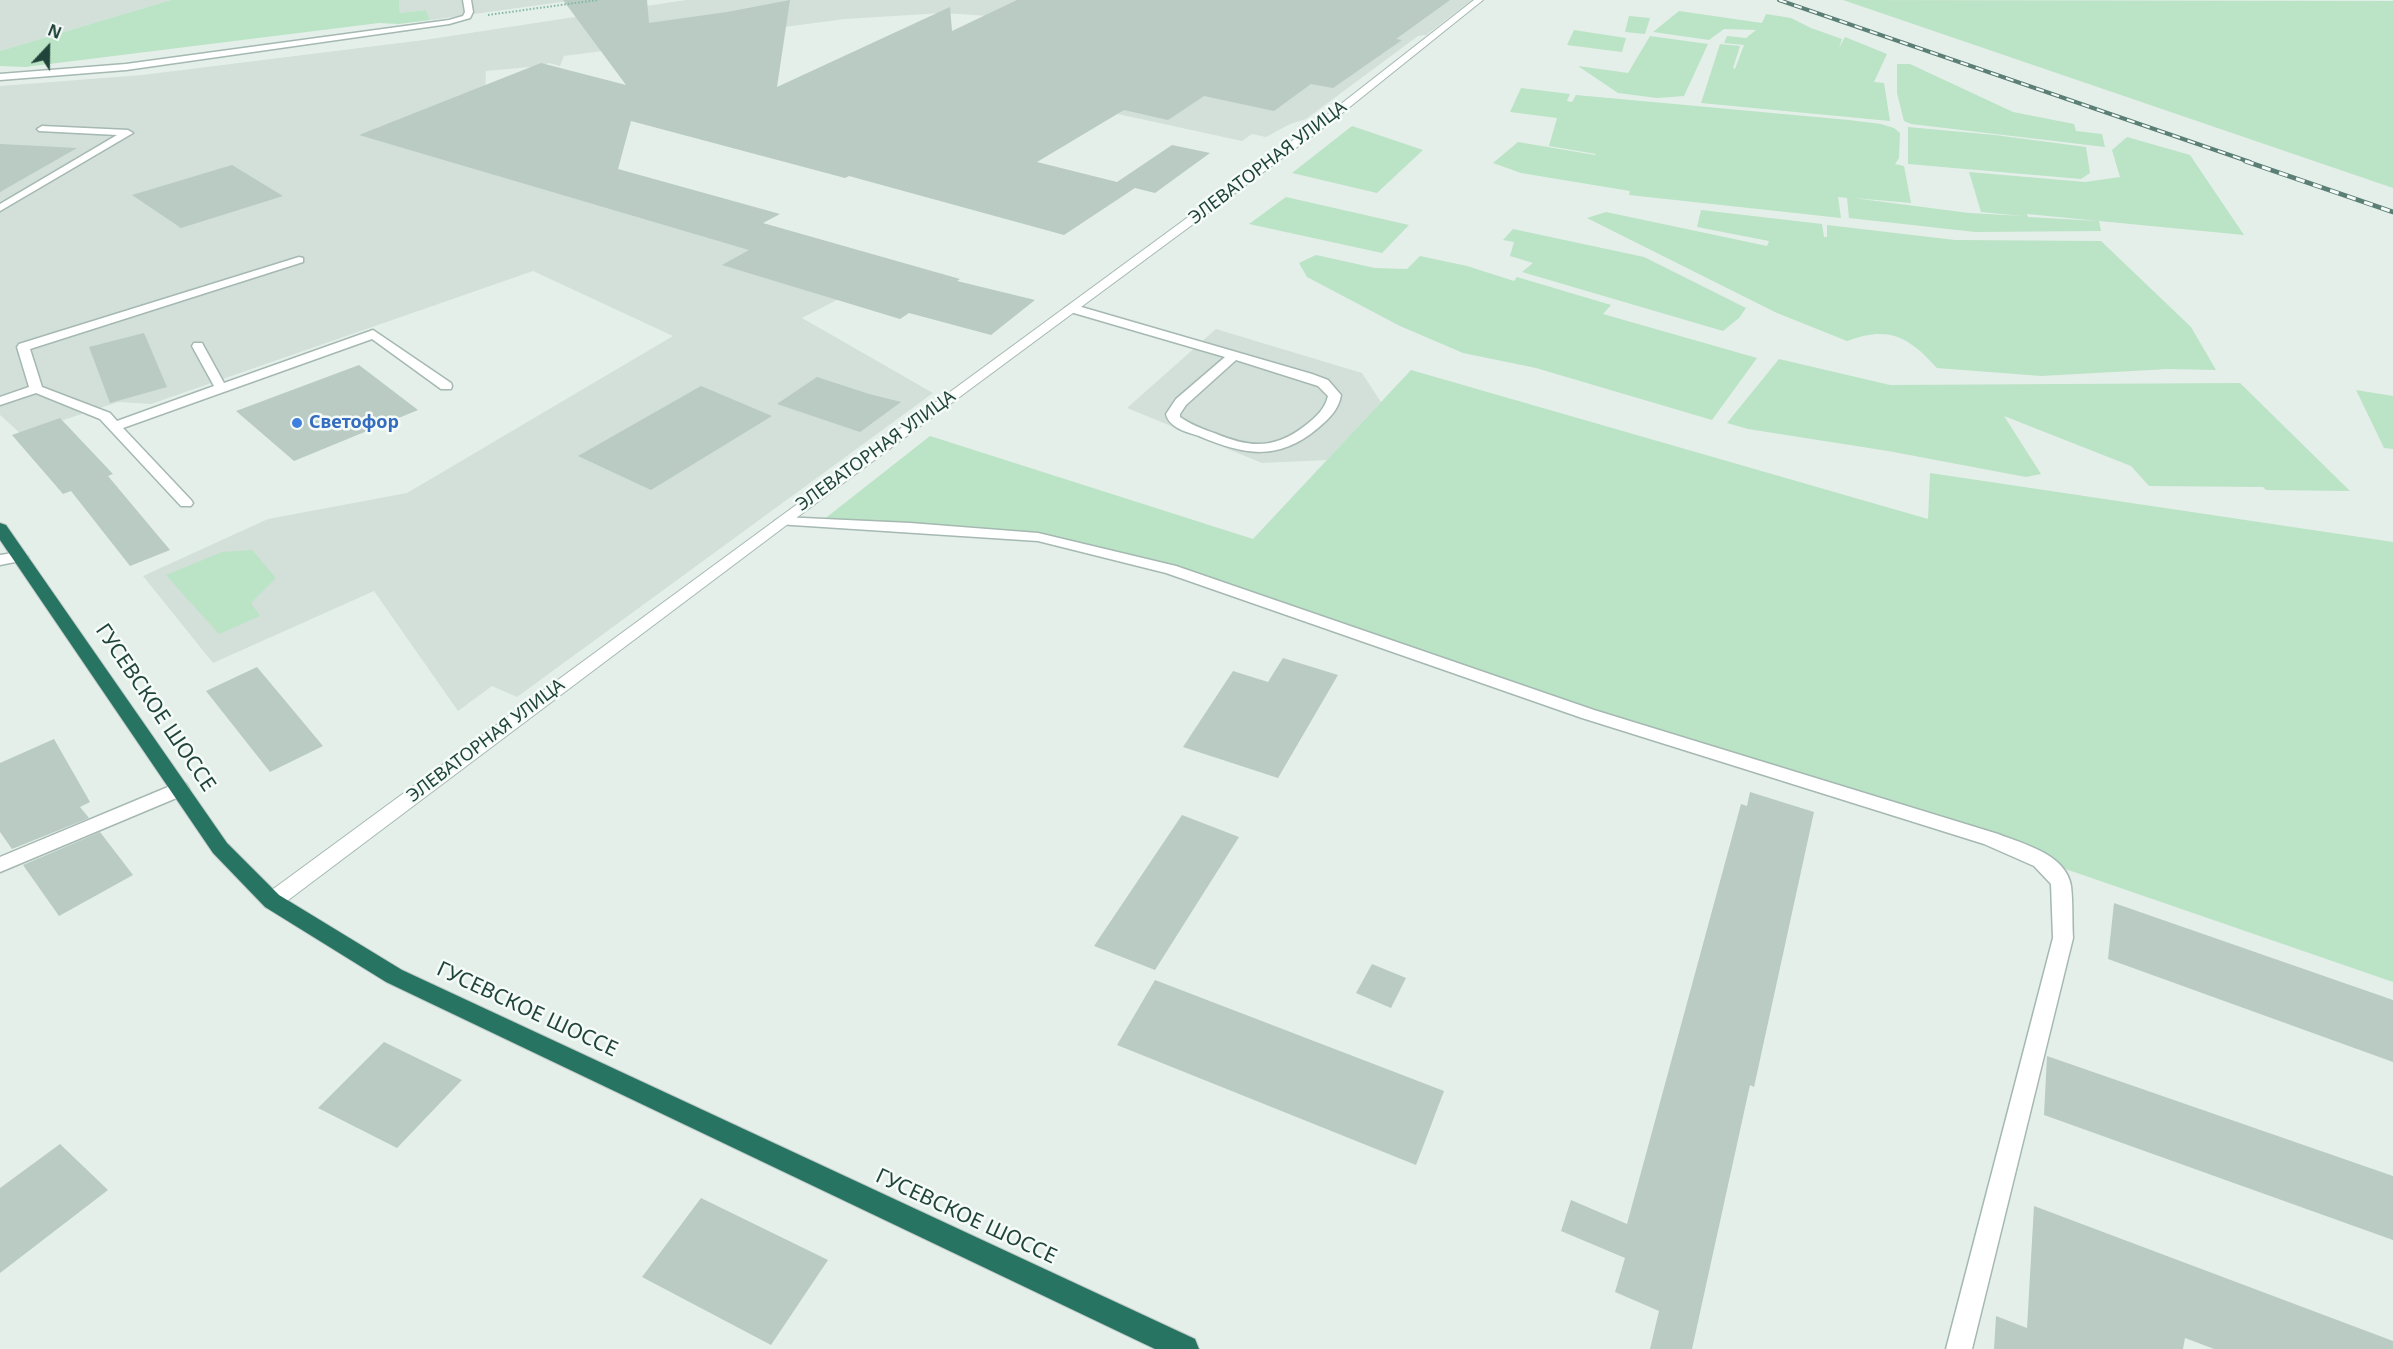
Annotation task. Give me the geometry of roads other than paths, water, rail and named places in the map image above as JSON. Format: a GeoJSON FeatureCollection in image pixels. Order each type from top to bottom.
{"type":"FeatureCollection","features":[{"type":"Feature","properties":{"kind":"highway","name":"ГУСЕВСКОЕ ШОССЕ"},"geometry":{"type":"LineString","coordinates":[[0,528],[220,848],[272,901],[394,976],[1185,1349]]}},
{"type":"Feature","properties":{"kind":"street","name":"ЭЛЕВАТОРНАЯ УЛИЦА"},"geometry":{"type":"LineString","coordinates":[[272,901],[782,521],[1328,120],[1479,0]]}},
{"type":"Feature","properties":{"kind":"lane"},"geometry":{"type":"LineString","coordinates":[[0,77],[126,67],[268,49],[466,18],[469,12],[467,0]]}},
{"type":"Feature","properties":{"kind":"lane"},"geometry":{"type":"LineString","coordinates":[[0,208],[128,133],[42,129]]}},
{"type":"Feature","properties":{"kind":"lane"},"geometry":{"type":"LineString","coordinates":[[36,390],[23,346],[299,260]]}},
{"type":"Feature","properties":{"kind":"lane"},"geometry":{"type":"LineString","coordinates":[[1071,308],[1234,355],[1308,377],[1331,389],[1335,395],[1332,406],[1300,438],[1271,449],[1249,449],[1230,444],[1174,419],[1173,414],[1181,402],[1234,355]]}},
{"type":"Feature","properties":{"kind":"lane"},"geometry":{"type":"LineString","coordinates":[[115,426],[373,334],[446,386]]}},
{"type":"Feature","properties":{"kind":"lane"},"geometry":{"type":"LineString","coordinates":[[198,346],[220,388]]}},
{"type":"Feature","properties":{"kind":"lane"},"geometry":{"type":"LineString","coordinates":[[0,401],[36,390],[105,416],[186,503]]}},
{"type":"Feature","properties":{"kind":"lane"},"geometry":{"type":"LineString","coordinates":[[782,521],[910,527],[1038,537],[1171,569],[1587,714],[1991,839],[2027,853],[2048,865],[2059,876],[2061,884],[2063,938],[1959,1349]]}},
{"type":"Feature","properties":{"kind":"lane"},"geometry":{"type":"LineString","coordinates":[[0,560],[20,557]]}},
{"type":"Feature","properties":{"kind":"lane"},"geometry":{"type":"LineString","coordinates":[[0,865],[180,789]]}},
{"type":"Feature","properties":{"kind":"railway"},"geometry":{"type":"LineString","coordinates":[[1779,0],[2250,162]]}},
{"type":"Feature","properties":{"kind":"railway"},"geometry":{"type":"LineString","coordinates":[[2245,161],[2393,212]]}},
{"type":"Feature","properties":{"kind":"place","name":"Светофор"},"geometry":{"type":"Point","coordinates":[297,423]}}]}
